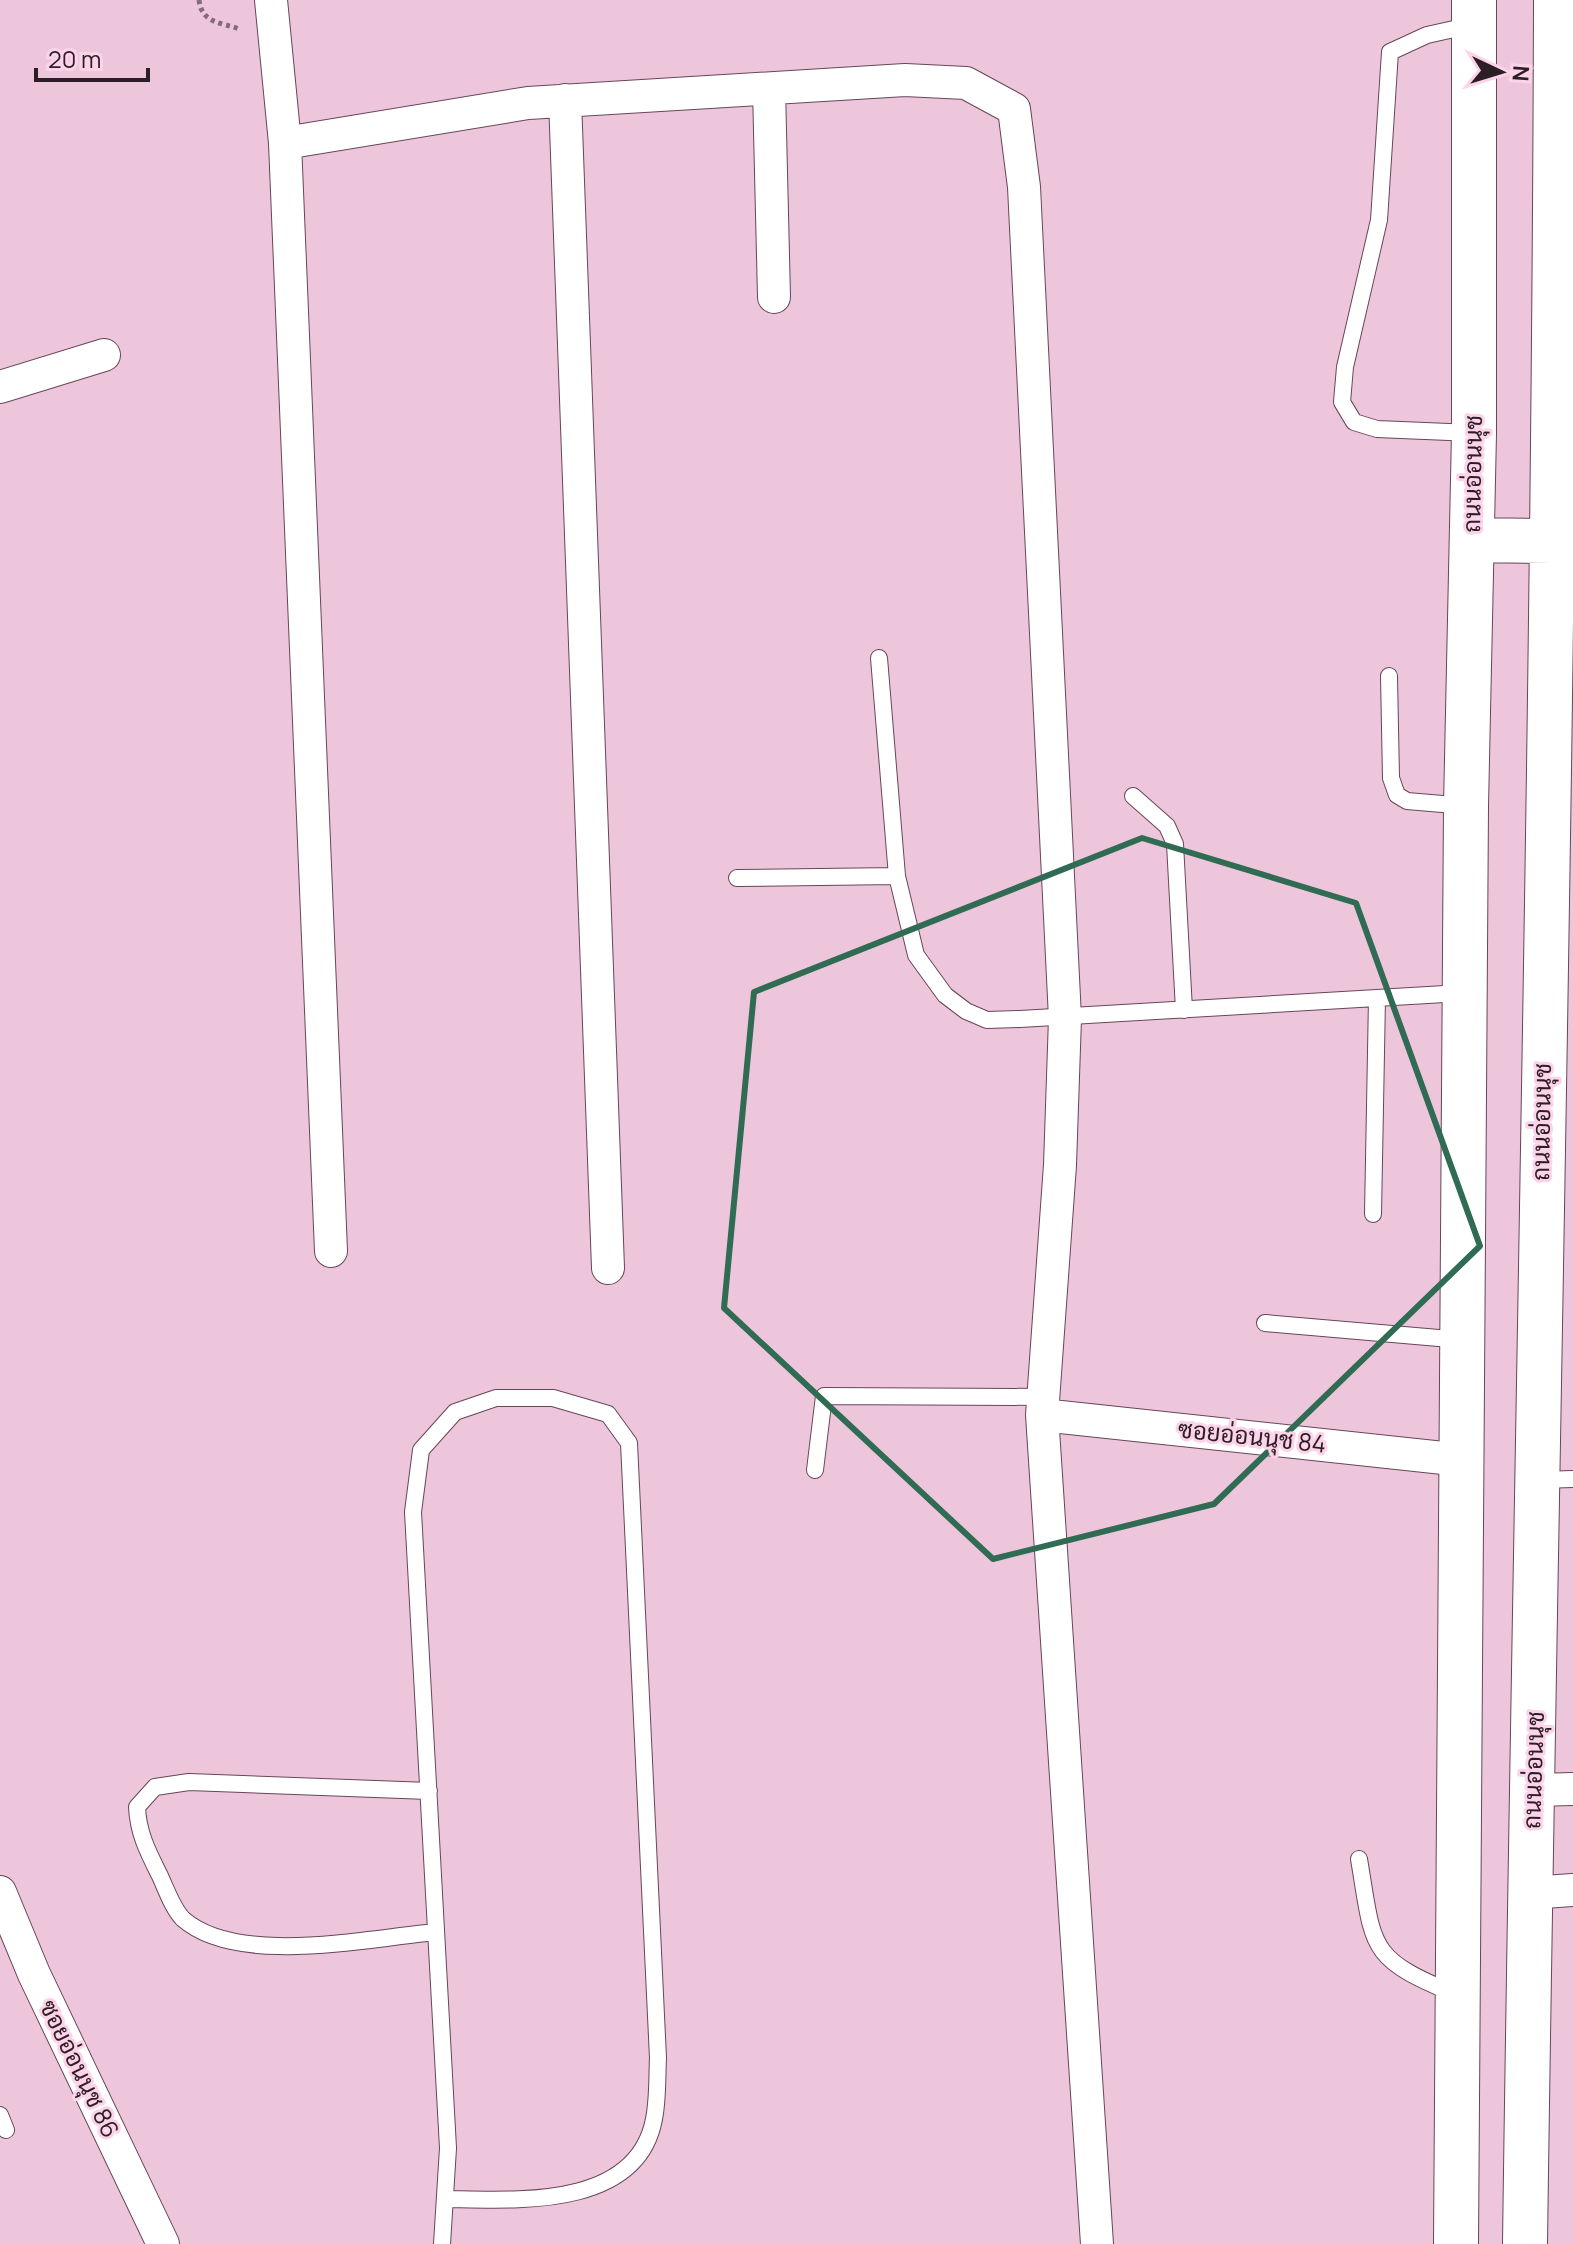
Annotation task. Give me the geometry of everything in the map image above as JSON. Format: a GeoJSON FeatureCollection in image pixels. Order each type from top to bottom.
{"type":"FeatureCollection","features":[{"type":"Feature","properties":{"kind":"main road","name":"ถนนอ่อนนุช"},"geometry":{"type":"LineString","coordinates":[[1525,2244],[1529,1893],[1554,1790],[1556,1480],[1549,1135],[1552,861],[1556,734],[1563,653],[1553,541],[1564,373],[1556,0]]}},
{"type":"Feature","properties":{"kind":"main road","name":"ถนนอ่อนนุช"},"geometry":{"type":"LineString","coordinates":[[1456,2244],[1466,806],[1474,433],[1474,12]]}},
{"type":"Feature","properties":{"kind":"main road"},"geometry":{"type":"LineString","coordinates":[[1473,540],[1553,541]]}},
{"type":"Feature","properties":{"kind":"street"},"geometry":{"type":"LineString","coordinates":[[271,0],[285,143],[331,1251]]}},
{"type":"Feature","properties":{"kind":"street"},"geometry":{"type":"LineString","coordinates":[[285,143],[565,100],[905,80],[966,83],[1014,109],[1024,187],[1065,1018],[1060,1165],[1043,1406],[1097,2244]]}},
{"type":"Feature","properties":{"kind":"street"},"geometry":{"type":"LineString","coordinates":[[769,89],[774,297]]}},
{"type":"Feature","properties":{"kind":"street"},"geometry":{"type":"LineString","coordinates":[[565,100],[608,1268]]}},
{"type":"Feature","properties":{"kind":"street"},"geometry":{"type":"LineString","coordinates":[[0,387],[104,355]]}},
{"type":"Feature","properties":{"kind":"street","name":"ซอยอ่อนนุช 84"},"geometry":{"type":"LineString","coordinates":[[1043,1406],[1462,1460]]}},
{"type":"Feature","properties":{"kind":"street"},"geometry":{"type":"LineString","coordinates":[[1529,1893],[1573,1890]]}},
{"type":"Feature","properties":{"kind":"street","name":"ซอยอ่อนนุช 86"},"geometry":{"type":"LineString","coordinates":[[0,1892],[34,1974],[163,2244]]}},
{"type":"Feature","properties":{"kind":"lane"},"geometry":{"type":"LineString","coordinates":[[1474,12],[1390,52],[1379,220],[1345,367],[1342,402],[1354,422],[1377,429],[1474,433]]}},
{"type":"Feature","properties":{"kind":"lane"},"geometry":{"type":"LineString","coordinates":[[879,658],[897,876],[916,955],[945,995],[987,1020],[1065,1018],[1465,992]]}},
{"type":"Feature","properties":{"kind":"lane"},"geometry":{"type":"LineString","coordinates":[[1389,676],[1391,778],[1397,795],[1407,801],[1466,806]]}},
{"type":"Feature","properties":{"kind":"lane"},"geometry":{"type":"LineString","coordinates":[[1133,796],[1167,826],[1175,844],[1184,1010]]}},
{"type":"Feature","properties":{"kind":"lane"},"geometry":{"type":"LineString","coordinates":[[737,878],[897,876]]}},
{"type":"Feature","properties":{"kind":"lane"},"geometry":{"type":"LineString","coordinates":[[1373,1214],[1377,998]]}},
{"type":"Feature","properties":{"kind":"lane"},"geometry":{"type":"LineString","coordinates":[[1265,1323],[1463,1340]]}},
{"type":"Feature","properties":{"kind":"lane"},"geometry":{"type":"LineString","coordinates":[[815,1470],[824,1396],[1043,1406]]}},
{"type":"Feature","properties":{"kind":"lane"},"geometry":{"type":"LineString","coordinates":[[442,2244],[448,2148],[413,1512],[421,1450],[455,1412],[496,1398],[553,1398],[608,1414],[629,1443],[658,2058],[654,2121],[638,2157],[605,2183],[565,2195],[512,2200],[445,2199]]}},
{"type":"Feature","properties":{"kind":"lane"},"geometry":{"type":"LineString","coordinates":[[429,1791],[189,1782],[155,1787],[137,1807],[138,1830],[180,1917],[211,1938],[241,1944],[303,1944],[436,1932]]}},
{"type":"Feature","properties":{"kind":"lane"},"geometry":{"type":"LineString","coordinates":[[1359,1859],[1372,1936],[1388,1960],[1406,1974],[1460,1996]]}},
{"type":"Feature","properties":{"kind":"path"},"geometry":{"type":"LineString","coordinates":[[199,0],[200,11],[211,22],[233,27],[277,46]]}},
{"type":"Feature","properties":{"kind":"highlighted area"},"geometry":{"type":"Polygon","coordinates":[[[1142,838],[1356,903],[1480,1246],[1214,1504],[993,1559],[724,1308],[754,992],[1142,838]]]}}]}
